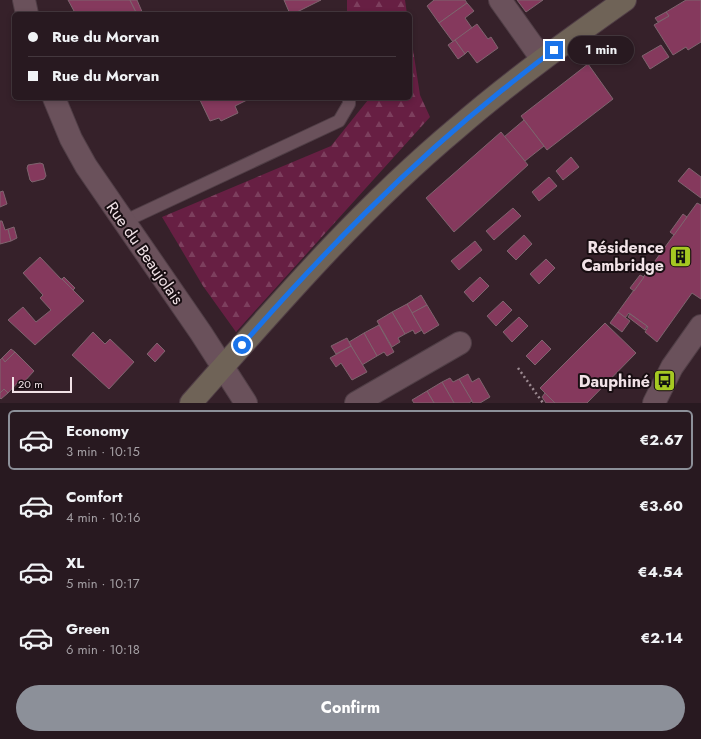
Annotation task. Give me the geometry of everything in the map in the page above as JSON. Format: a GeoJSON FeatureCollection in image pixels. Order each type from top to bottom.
{"type":"FeatureCollection","features":[{"type":"Feature","properties":{"kind":"street"},"geometry":{"type":"LineString","coordinates":[[24,0],[27,12]]}},
{"type":"Feature","properties":{"kind":"street"},"geometry":{"type":"LineString","coordinates":[[500,0],[542,59]]}},
{"type":"Feature","properties":{"kind":"street"},"geometry":{"type":"LineString","coordinates":[[191,403],[289,292],[373,204],[456,128],[542,59],[625,0]]}},
{"type":"Feature","properties":{"kind":"street","name":"Rue du Beaujolais"},"geometry":{"type":"LineString","coordinates":[[55,100],[71,139],[86,166],[123,222],[201,333],[246,403]]}},
{"type":"Feature","properties":{"kind":"street"},"geometry":{"type":"LineString","coordinates":[[654,403],[672,367],[701,326]]}},
{"type":"Feature","properties":{"kind":"street"},"geometry":{"type":"LineString","coordinates":[[356,403],[460,343]]}},
{"type":"Feature","properties":{"kind":"lane"},"geometry":{"type":"LineString","coordinates":[[123,222],[338,121],[349,104],[349,100]]}},
{"type":"Feature","properties":{"kind":"path"},"geometry":{"type":"LineString","coordinates":[[518,368],[543,403]]}},
{"type":"Feature","properties":{"kind":"green space"},"geometry":{"type":"Polygon","coordinates":[[[347,0],[405,0],[407,12],[347,12],[347,0]]]}},
{"type":"Feature","properties":{"kind":"green space"},"geometry":{"type":"Polygon","coordinates":[[[412,43],[420,95],[430,117],[236,332],[203,286],[162,217],[331,146],[368,100],[412,100],[412,43]]]}},
{"type":"Feature","properties":{"kind":"building"},"geometry":{"type":"Polygon","coordinates":[[[68,0],[130,0],[136,12],[72,12],[74,11],[68,0]]]}},
{"type":"Feature","properties":{"kind":"building"},"geometry":{"type":"Polygon","coordinates":[[[130,0],[137,0],[142,12],[136,12],[130,0]]]}},
{"type":"Feature","properties":{"kind":"building"},"geometry":{"type":"Polygon","coordinates":[[[284,0],[321,0],[297,12],[289,12],[284,0]]]}},
{"type":"Feature","properties":{"kind":"building"},"geometry":{"type":"Polygon","coordinates":[[[434,0],[465,0],[467,3],[439,23],[427,6],[434,0]]]}},
{"type":"Feature","properties":{"kind":"building"},"geometry":{"type":"Polygon","coordinates":[[[517,0],[543,0],[526,12],[517,0]]]}},
{"type":"Feature","properties":{"kind":"building"},"geometry":{"type":"Polygon","coordinates":[[[686,0],[701,0],[701,42],[688,50],[686,47],[673,55],[654,25],[669,16],[666,12],[686,0]]]}},
{"type":"Feature","properties":{"kind":"building"},"geometry":{"type":"Polygon","coordinates":[[[467,3],[474,11],[465,18],[472,28],[453,42],[439,23],[467,3]]]}},
{"type":"Feature","properties":{"kind":"building"},"geometry":{"type":"Polygon","coordinates":[[[666,12],[669,16],[658,22],[655,18],[666,12]]]}},
{"type":"Feature","properties":{"kind":"building"},"geometry":{"type":"Polygon","coordinates":[[[477,24],[488,39],[491,37],[498,48],[477,63],[468,51],[465,54],[455,40],[477,24]]]}},
{"type":"Feature","properties":{"kind":"building"},"geometry":{"type":"Polygon","coordinates":[[[455,40],[465,54],[458,59],[448,45],[455,40]]]}},
{"type":"Feature","properties":{"kind":"building"},"geometry":{"type":"Polygon","coordinates":[[[661,45],[669,57],[650,69],[642,56],[661,45]]]}},
{"type":"Feature","properties":{"kind":"building"},"geometry":{"type":"Polygon","coordinates":[[[588,64],[613,99],[547,150],[521,116],[588,64]]]}},
{"type":"Feature","properties":{"kind":"building"},"geometry":{"type":"Polygon","coordinates":[[[200,100],[247,100],[235,106],[238,113],[221,121],[219,118],[210,121],[200,100]]]}},
{"type":"Feature","properties":{"kind":"building"},"geometry":{"type":"Polygon","coordinates":[[[524,120],[544,146],[525,161],[504,137],[524,120]]]}},
{"type":"Feature","properties":{"kind":"building"},"geometry":{"type":"Polygon","coordinates":[[[501,132],[528,165],[454,232],[426,198],[501,132]]]}},
{"type":"Feature","properties":{"kind":"building"},"geometry":{"type":"Polygon","coordinates":[[[571,157],[579,167],[563,180],[556,171],[571,157]]]}},
{"type":"Feature","properties":{"kind":"building"},"geometry":{"type":"Polygon","coordinates":[[[43,164],[46,176],[44,179],[32,182],[30,180],[27,168],[28,165],[43,164]]]}},
{"type":"Feature","properties":{"kind":"building"},"geometry":{"type":"Polygon","coordinates":[[[689,168],[701,177],[701,198],[678,181],[689,168]]]}},
{"type":"Feature","properties":{"kind":"building"},"geometry":{"type":"Polygon","coordinates":[[[549,177],[557,186],[539,201],[532,192],[549,177]]]}},
{"type":"Feature","properties":{"kind":"building"},"geometry":{"type":"Polygon","coordinates":[[[3,191],[7,204],[0,207],[0,192],[3,191]]]}},
{"type":"Feature","properties":{"kind":"building","name":"Résidence Cambridge"},"geometry":{"type":"Polygon","coordinates":[[[697,203],[701,205],[701,299],[692,293],[657,342],[645,332],[648,327],[647,326],[629,313],[625,318],[618,312],[697,203]]]}},
{"type":"Feature","properties":{"kind":"building"},"geometry":{"type":"Polygon","coordinates":[[[513,208],[521,216],[494,240],[486,231],[513,208]]]}},
{"type":"Feature","properties":{"kind":"building"},"geometry":{"type":"Polygon","coordinates":[[[683,214],[687,217],[674,235],[670,232],[683,214]]]}},
{"type":"Feature","properties":{"kind":"building"},"geometry":{"type":"Polygon","coordinates":[[[0,221],[2,221],[5,230],[8,229],[11,241],[0,244],[0,221]]]}},
{"type":"Feature","properties":{"kind":"building"},"geometry":{"type":"Polygon","coordinates":[[[14,227],[17,238],[11,241],[8,229],[14,227]]]}},
{"type":"Feature","properties":{"kind":"building"},"geometry":{"type":"Polygon","coordinates":[[[524,235],[532,244],[516,260],[507,251],[524,235]]]}},
{"type":"Feature","properties":{"kind":"building"},"geometry":{"type":"Polygon","coordinates":[[[475,241],[482,250],[459,270],[451,261],[475,241]]]}},
{"type":"Feature","properties":{"kind":"building"},"geometry":{"type":"Polygon","coordinates":[[[40,257],[84,301],[35,345],[8,320],[23,307],[36,322],[51,310],[40,298],[43,295],[23,273],[40,257]]]}},
{"type":"Feature","properties":{"kind":"building"},"geometry":{"type":"Polygon","coordinates":[[[546,259],[555,268],[539,284],[530,274],[546,259]]]}},
{"type":"Feature","properties":{"kind":"building"},"geometry":{"type":"Polygon","coordinates":[[[640,275],[644,277],[634,291],[630,288],[640,275]]]}},
{"type":"Feature","properties":{"kind":"building"},"geometry":{"type":"Polygon","coordinates":[[[64,277],[75,288],[73,290],[62,279],[64,277]]]}},
{"type":"Feature","properties":{"kind":"building"},"geometry":{"type":"Polygon","coordinates":[[[480,277],[489,286],[473,302],[464,292],[480,277]]]}},
{"type":"Feature","properties":{"kind":"building"},"geometry":{"type":"Polygon","coordinates":[[[421,295],[427,305],[412,313],[407,304],[421,295]]]}},
{"type":"Feature","properties":{"kind":"building"},"geometry":{"type":"Polygon","coordinates":[[[503,301],[512,310],[496,326],[487,316],[503,301]]]}},
{"type":"Feature","properties":{"kind":"building"},"geometry":{"type":"Polygon","coordinates":[[[407,304],[422,330],[415,334],[413,330],[405,334],[392,312],[407,304]]]}},
{"type":"Feature","properties":{"kind":"building"},"geometry":{"type":"Polygon","coordinates":[[[427,305],[439,325],[424,334],[412,313],[427,305]]]}},
{"type":"Feature","properties":{"kind":"building"},"geometry":{"type":"Polygon","coordinates":[[[392,312],[405,334],[398,338],[400,342],[392,347],[377,321],[392,312]]]}},
{"type":"Feature","properties":{"kind":"building"},"geometry":{"type":"Polygon","coordinates":[[[618,312],[630,321],[622,332],[610,323],[618,312]]]}},
{"type":"Feature","properties":{"kind":"building"},"geometry":{"type":"Polygon","coordinates":[[[630,314],[647,326],[645,330],[628,317],[630,314]]]}},
{"type":"Feature","properties":{"kind":"building"},"geometry":{"type":"Polygon","coordinates":[[[519,317],[528,326],[512,342],[503,332],[519,317]]]}},
{"type":"Feature","properties":{"kind":"building"},"geometry":{"type":"Polygon","coordinates":[[[605,323],[636,353],[587,403],[555,403],[540,388],[605,323]]]}},
{"type":"Feature","properties":{"kind":"building"},"geometry":{"type":"Polygon","coordinates":[[[379,325],[394,352],[387,356],[384,352],[377,356],[364,333],[379,325]]]}},
{"type":"Feature","properties":{"kind":"building"},"geometry":{"type":"Polygon","coordinates":[[[93,332],[105,344],[110,339],[134,362],[109,389],[72,355],[93,332]]]}},
{"type":"Feature","properties":{"kind":"building"},"geometry":{"type":"Polygon","coordinates":[[[364,333],[377,356],[362,365],[349,342],[364,333]]]}},
{"type":"Feature","properties":{"kind":"building"},"geometry":{"type":"Polygon","coordinates":[[[347,338],[351,346],[336,354],[331,346],[347,338]]]}},
{"type":"Feature","properties":{"kind":"building"},"geometry":{"type":"Polygon","coordinates":[[[542,340],[551,349],[535,365],[526,356],[542,340]]]}},
{"type":"Feature","properties":{"kind":"building"},"geometry":{"type":"Polygon","coordinates":[[[157,343],[165,351],[155,362],[147,354],[157,343]]]}},
{"type":"Feature","properties":{"kind":"building"},"geometry":{"type":"Polygon","coordinates":[[[351,346],[367,372],[352,380],[341,363],[336,367],[330,358],[351,346]]]}},
{"type":"Feature","properties":{"kind":"building"},"geometry":{"type":"Polygon","coordinates":[[[11,349],[15,352],[5,362],[2,358],[11,349]]]}},
{"type":"Feature","properties":{"kind":"building"},"geometry":{"type":"Polygon","coordinates":[[[15,352],[34,371],[23,383],[20,380],[8,393],[4,389],[0,393],[0,360],[2,358],[5,362],[15,352]]]}},
{"type":"Feature","properties":{"kind":"building"},"geometry":{"type":"Polygon","coordinates":[[[468,374],[472,382],[479,378],[490,397],[480,403],[473,403],[459,379],[468,374]]]}},
{"type":"Feature","properties":{"kind":"building"},"geometry":{"type":"Polygon","coordinates":[[[450,378],[453,382],[459,379],[472,401],[469,403],[454,403],[442,382],[450,378]]]}},
{"type":"Feature","properties":{"kind":"building"},"geometry":{"type":"Polygon","coordinates":[[[442,382],[454,403],[434,403],[427,391],[442,382]]]}},
{"type":"Feature","properties":{"kind":"building"},"geometry":{"type":"Polygon","coordinates":[[[4,389],[8,393],[1,399],[0,393],[4,389]]]}},
{"type":"Feature","properties":{"kind":"building"},"geometry":{"type":"Polygon","coordinates":[[[427,391],[434,403],[414,403],[412,400],[427,391]]]}},
{"type":"Feature","properties":{"kind":"building"},"geometry":{"type":"Polygon","coordinates":[[[545,393],[555,403],[546,403],[542,397],[545,393]]]}},
{"type":"Feature","properties":{"kind":"place","name":"Résidence Cambridge"},"geometry":{"type":"Point","coordinates":[680,256]}},
{"type":"Feature","properties":{"kind":"place","name":"Dauphiné"},"geometry":{"type":"Point","coordinates":[665,381]}},
{"type":"Feature","properties":{"kind":"route"},"geometry":{"type":"LineString","coordinates":[[242,345],[289,292],[373,204],[456,128],[554,50]]}}]}
